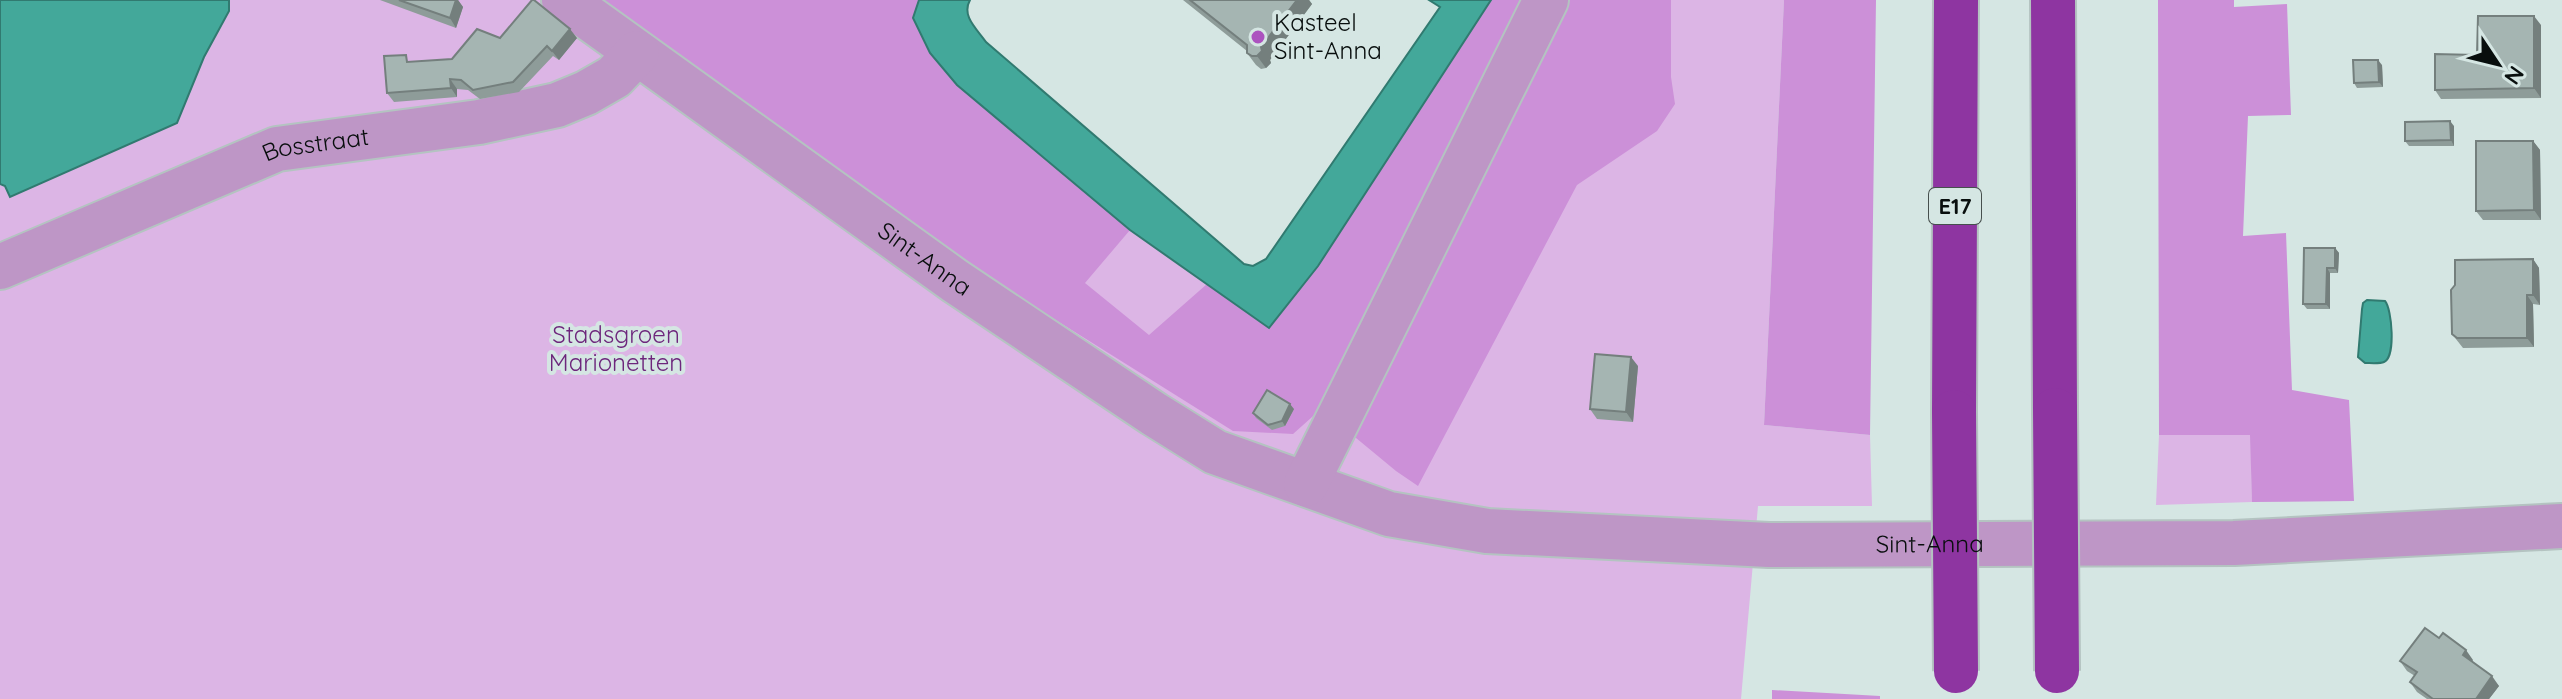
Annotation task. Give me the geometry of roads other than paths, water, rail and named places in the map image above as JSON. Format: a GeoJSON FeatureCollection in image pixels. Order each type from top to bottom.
{"type":"FeatureCollection","features":[{"type":"Feature","properties":{"kind":"highway","name":"E17"},"geometry":{"type":"LineString","coordinates":[[1956,0],[1956,685]]}},
{"type":"Feature","properties":{"kind":"highway"},"geometry":{"type":"LineString","coordinates":[[2053,0],[2057,685]]}},
{"type":"Feature","properties":{"kind":"street","name":"Sint-Anna"},"geometry":{"type":"LineString","coordinates":[[564,0],[955,281],[1154,414],[1215,452],[1389,514],[1487,531],[1769,545],[2234,543],[2562,526]]}},
{"type":"Feature","properties":{"kind":"street"},"geometry":{"type":"LineString","coordinates":[[1306,484],[1546,0]]}},
{"type":"Feature","properties":{"kind":"street","name":"Bosstraat"},"geometry":{"type":"LineString","coordinates":[[0,267],[277,149],[479,122],[557,105],[614,77],[637,53]]}},
{"type":"Feature","properties":{"kind":"place","name":"Kasteel Sint-Anna"},"geometry":{"type":"Point","coordinates":[1258,37]}},
{"type":"Feature","properties":{"kind":"park label","name":"Stadsgroen Marionetten"},"geometry":{"type":"Point","coordinates":[616,349]}}]}
